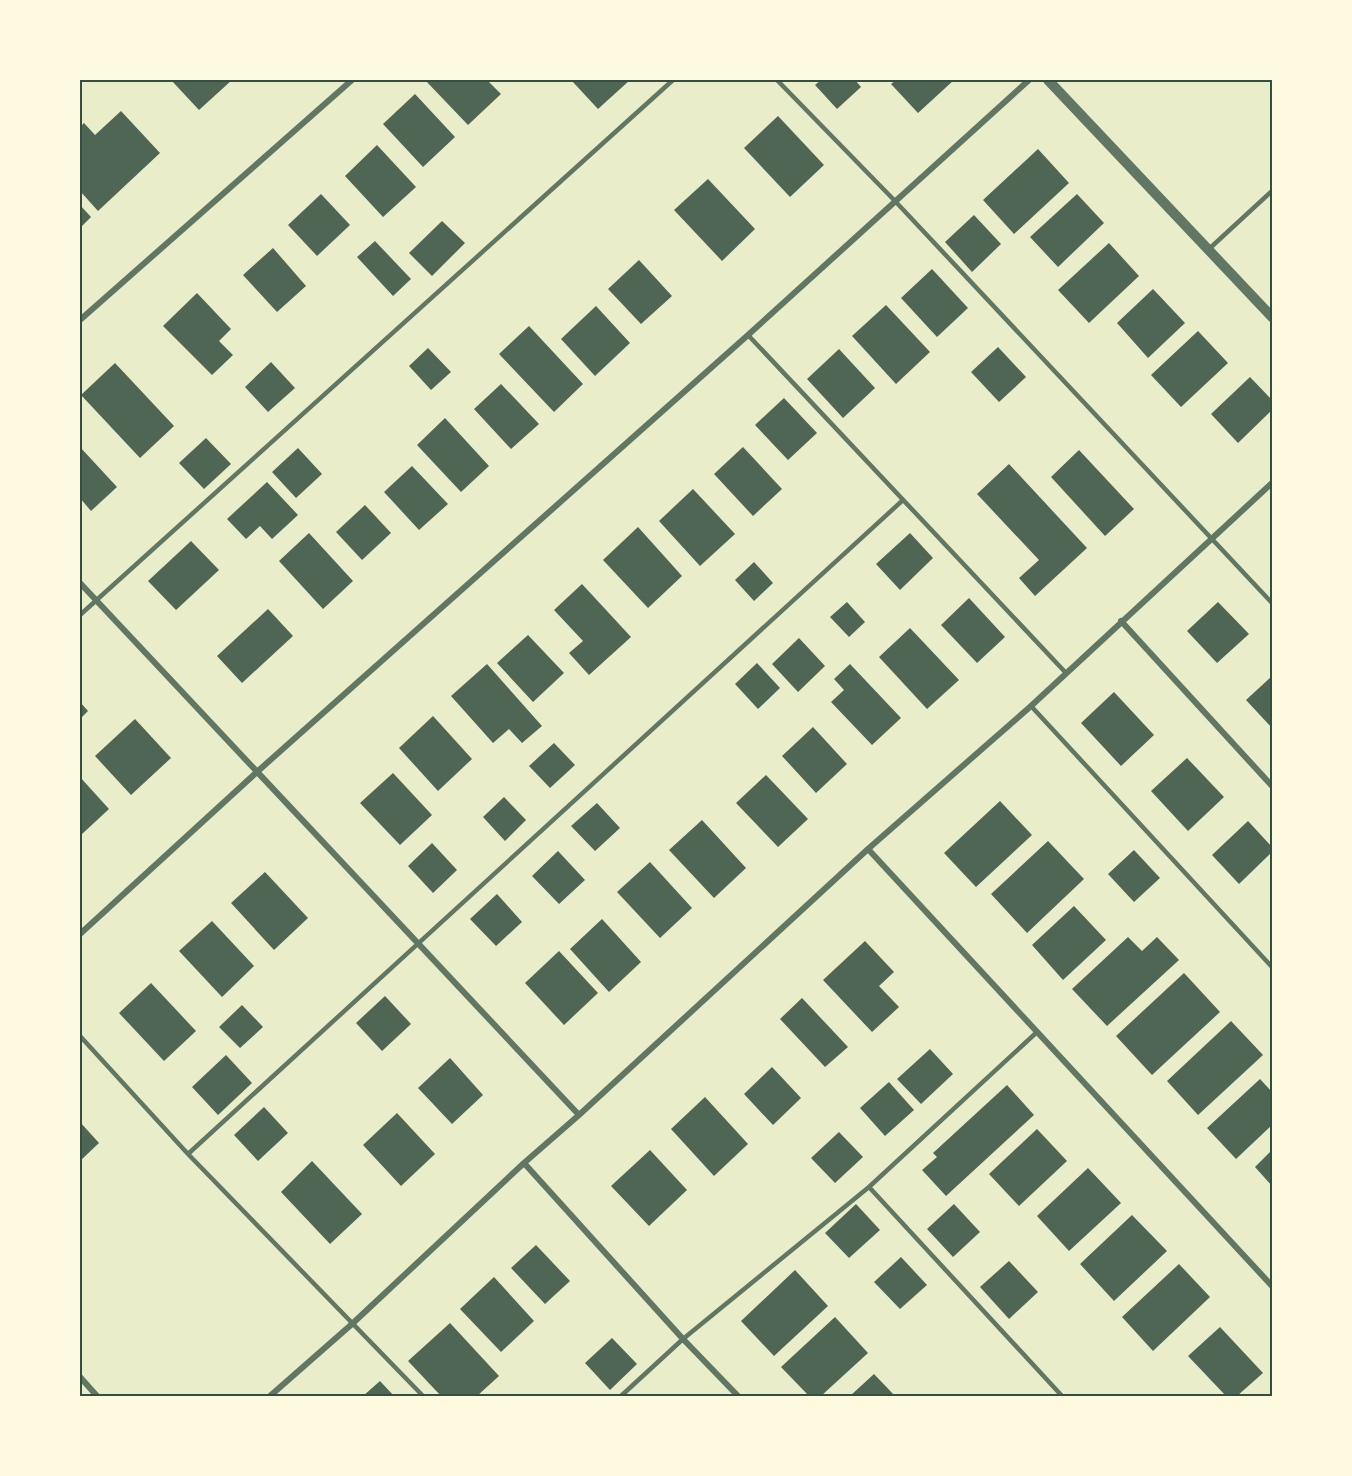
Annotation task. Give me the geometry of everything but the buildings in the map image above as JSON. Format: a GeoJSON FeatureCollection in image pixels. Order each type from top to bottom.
{"type":"FeatureCollection","features":[{"type":"Feature","properties":{"kind":"street"},"geometry":{"type":"LineString","coordinates":[[80,320],[352,80]]}},
{"type":"Feature","properties":{"kind":"street"},"geometry":{"type":"LineString","coordinates":[[80,934],[258,771],[1029,80]]}},
{"type":"Feature","properties":{"kind":"street"},"geometry":{"type":"LineString","coordinates":[[1048,80],[1272,317]]}},
{"type":"Feature","properties":{"kind":"street"},"geometry":{"type":"LineString","coordinates":[[270,1396],[352,1324],[868,849],[1031,706],[1272,483]]}},
{"type":"Feature","properties":{"kind":"street"},"geometry":{"type":"LineString","coordinates":[[80,583],[579,1115]]}},
{"type":"Feature","properties":{"kind":"street"},"geometry":{"type":"LineString","coordinates":[[1121,621],[1272,786]]}},
{"type":"Feature","properties":{"kind":"street"},"geometry":{"type":"LineString","coordinates":[[868,849],[1272,1286]]}},
{"type":"Feature","properties":{"kind":"street"},"geometry":{"type":"LineString","coordinates":[[524,1164],[738,1396]]}},
{"type":"Feature","properties":{"kind":"street"},"geometry":{"type":"LineString","coordinates":[[80,1377],[97,1396]]}},
{"type":"Feature","properties":{"kind":"lane"},"geometry":{"type":"LineString","coordinates":[[80,615],[673,80]]}},
{"type":"Feature","properties":{"kind":"lane"},"geometry":{"type":"LineString","coordinates":[[777,80],[895,201],[1272,603]]}},
{"type":"Feature","properties":{"kind":"lane"},"geometry":{"type":"LineString","coordinates":[[1209,249],[1272,191]]}},
{"type":"Feature","properties":{"kind":"lane"},"geometry":{"type":"LineString","coordinates":[[748,334],[1066,674]]}},
{"type":"Feature","properties":{"kind":"lane"},"geometry":{"type":"LineString","coordinates":[[188,1154],[903,500]]}},
{"type":"Feature","properties":{"kind":"lane"},"geometry":{"type":"LineString","coordinates":[[1031,706],[1272,967]]}},
{"type":"Feature","properties":{"kind":"lane"},"geometry":{"type":"LineString","coordinates":[[621,1396],[683,1339],[869,1187],[1037,1032]]}},
{"type":"Feature","properties":{"kind":"lane"},"geometry":{"type":"LineString","coordinates":[[80,1036],[188,1154],[423,1396]]}},
{"type":"Feature","properties":{"kind":"lane"},"geometry":{"type":"LineString","coordinates":[[869,1187],[1062,1396]]}}]}
